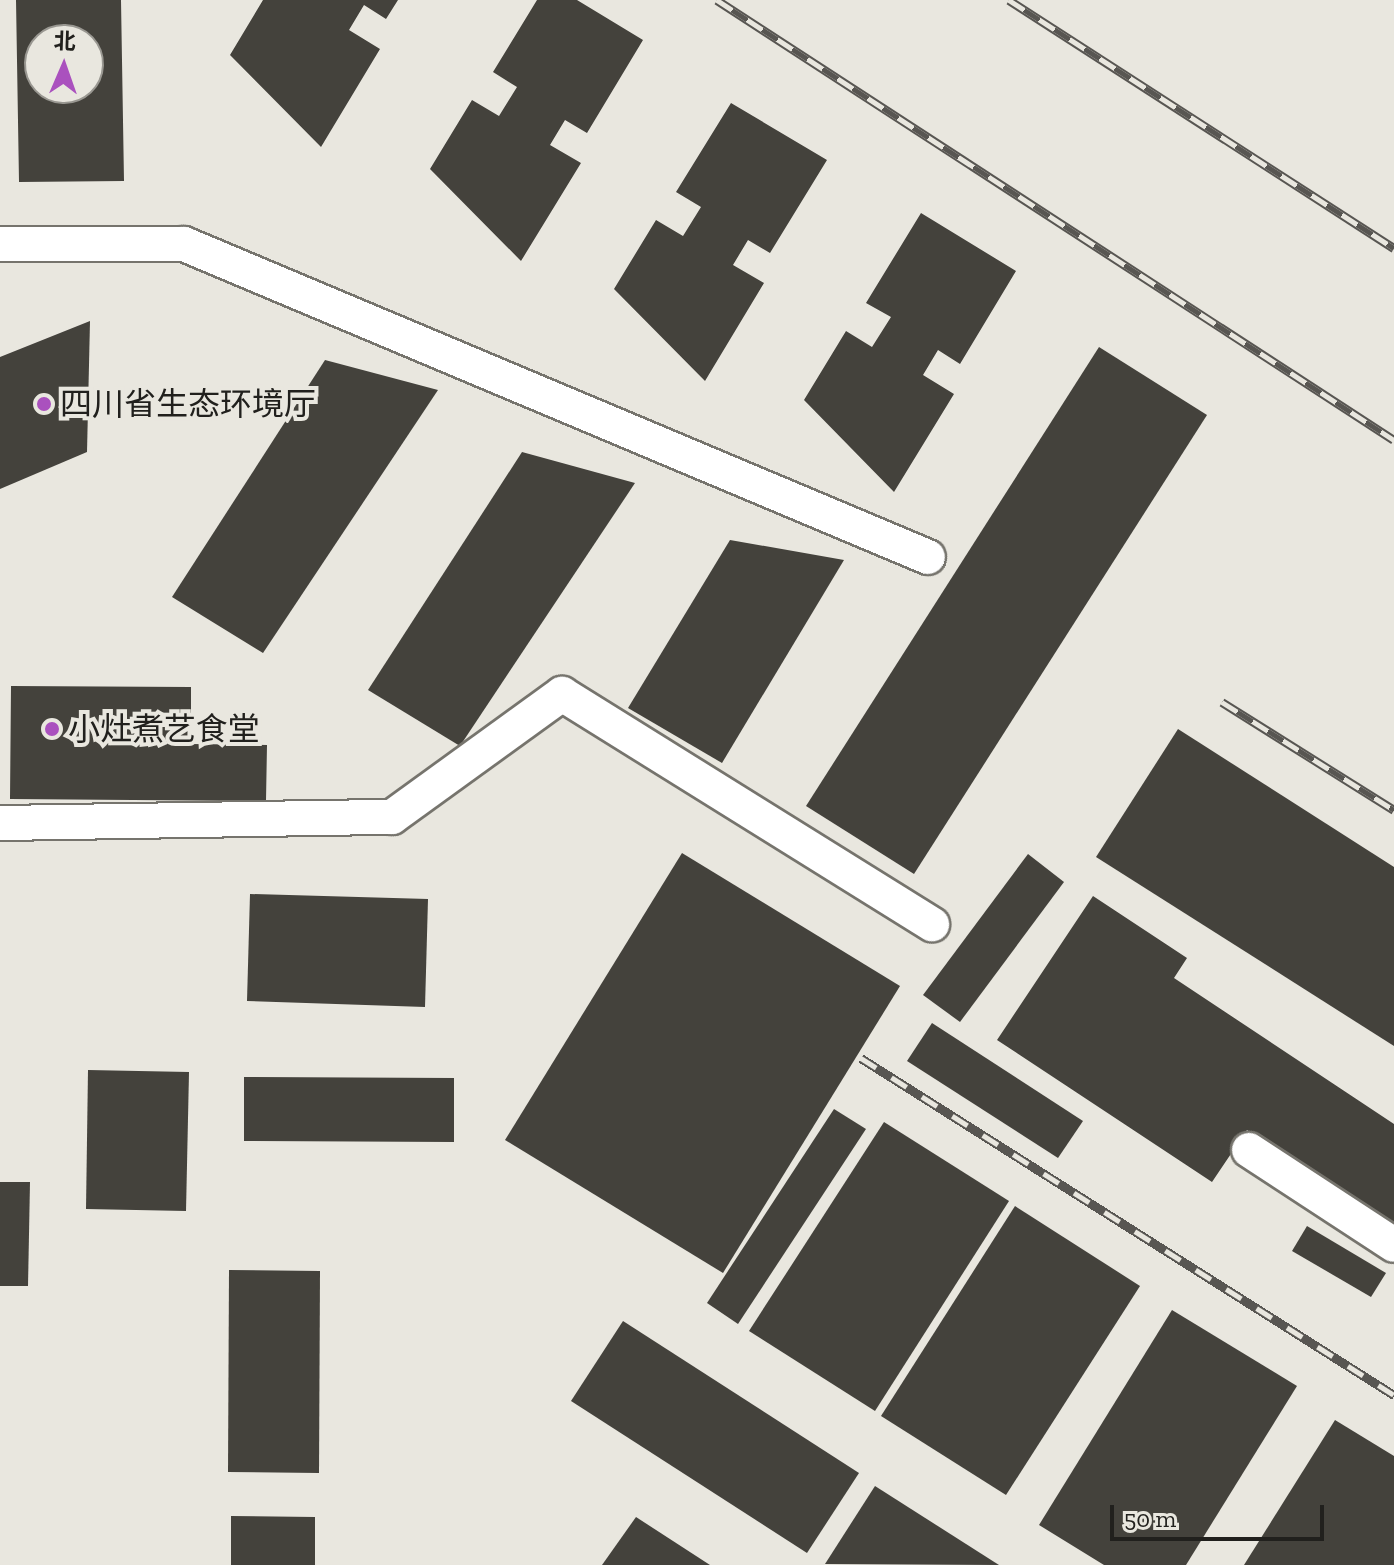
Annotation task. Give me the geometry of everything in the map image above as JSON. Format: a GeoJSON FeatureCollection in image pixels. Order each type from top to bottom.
{"type":"FeatureCollection","features":[{"type":"Feature","properties":{"kind":"street"},"geometry":{"type":"LineString","coordinates":[[0,244],[184,244],[928,557]]}},
{"type":"Feature","properties":{"kind":"street"},"geometry":{"type":"LineString","coordinates":[[0,823],[392,817],[562,694],[932,924]]}},
{"type":"Feature","properties":{"kind":"street"},"geometry":{"type":"LineString","coordinates":[[1249,1150],[1394,1245]]}},
{"type":"Feature","properties":{"kind":"building"},"geometry":{"type":"Polygon","coordinates":[[[16,0],[121,0],[124,181],[19,182],[16,0]]]}},
{"type":"Feature","properties":{"kind":"building"},"geometry":{"type":"Polygon","coordinates":[[[263,0],[398,0],[386,19],[364,5],[349,30],[380,49],[321,147],[230,55],[263,0]]]}},
{"type":"Feature","properties":{"kind":"building"},"geometry":{"type":"Polygon","coordinates":[[[537,0],[577,0],[643,40],[587,133],[565,120],[550,145],[581,163],[521,261],[430,169],[472,100],[499,116],[517,87],[493,72],[537,0]]]}},
{"type":"Feature","properties":{"kind":"building"},"geometry":{"type":"Polygon","coordinates":[[[731,103],[827,160],[770,253],[748,240],[733,265],[764,283],[705,381],[614,289],[656,220],[683,236],[701,207],[676,192],[731,103]]]}},
{"type":"Feature","properties":{"kind":"building"},"geometry":{"type":"Polygon","coordinates":[[[921,213],[1016,271],[960,364],[938,350],[923,375],[954,394],[894,492],[804,400],[846,331],[872,347],[891,317],[866,303],[921,213]]]}},
{"type":"Feature","properties":{"kind":"building","name":"四川省生态环境厅"},"geometry":{"type":"Polygon","coordinates":[[[90,321],[87,452],[0,489],[0,357],[90,321]]]}},
{"type":"Feature","properties":{"kind":"building"},"geometry":{"type":"Polygon","coordinates":[[[1099,347],[1207,415],[914,874],[806,806],[1099,347]]]}},
{"type":"Feature","properties":{"kind":"building"},"geometry":{"type":"Polygon","coordinates":[[[325,360],[438,390],[263,653],[172,597],[325,360]]]}},
{"type":"Feature","properties":{"kind":"building"},"geometry":{"type":"Polygon","coordinates":[[[522,452],[635,483],[460,746],[368,690],[522,452]]]}},
{"type":"Feature","properties":{"kind":"building"},"geometry":{"type":"Polygon","coordinates":[[[730,540],[844,560],[722,763],[628,708],[730,540]]]}},
{"type":"Feature","properties":{"kind":"building"},"geometry":{"type":"Polygon","coordinates":[[[11,686],[191,687],[191,744],[267,745],[266,801],[10,799],[11,686]]]}},
{"type":"Feature","properties":{"kind":"building"},"geometry":{"type":"Polygon","coordinates":[[[1178,729],[1394,867],[1394,1046],[1096,857],[1178,729]]]}},
{"type":"Feature","properties":{"kind":"building"},"geometry":{"type":"Polygon","coordinates":[[[682,853],[900,986],[723,1273],[505,1140],[682,853]]]}},
{"type":"Feature","properties":{"kind":"building"},"geometry":{"type":"Polygon","coordinates":[[[1028,854],[1064,882],[960,1022],[923,995],[1028,854]]]}},
{"type":"Feature","properties":{"kind":"building"},"geometry":{"type":"Polygon","coordinates":[[[250,894],[428,899],[425,1007],[247,1001],[250,894]]]}},
{"type":"Feature","properties":{"kind":"building"},"geometry":{"type":"Polygon","coordinates":[[[1093,896],[1187,958],[1174,978],[1394,1124],[1394,1227],[1247,1130],[1212,1182],[997,1040],[1093,896]]]}},
{"type":"Feature","properties":{"kind":"building"},"geometry":{"type":"Polygon","coordinates":[[[932,1023],[1083,1121],[1058,1158],[907,1061],[932,1023]]]}},
{"type":"Feature","properties":{"kind":"building"},"geometry":{"type":"Polygon","coordinates":[[[88,1070],[189,1072],[186,1211],[86,1209],[88,1070]]]}},
{"type":"Feature","properties":{"kind":"building"},"geometry":{"type":"Polygon","coordinates":[[[244,1077],[454,1078],[454,1142],[244,1141],[244,1077]]]}},
{"type":"Feature","properties":{"kind":"building"},"geometry":{"type":"Polygon","coordinates":[[[834,1109],[866,1129],[738,1324],[707,1303],[834,1109]]]}},
{"type":"Feature","properties":{"kind":"building"},"geometry":{"type":"Polygon","coordinates":[[[884,1122],[1009,1201],[875,1411],[749,1331],[884,1122]]]}},
{"type":"Feature","properties":{"kind":"building"},"geometry":{"type":"Polygon","coordinates":[[[0,1182],[30,1182],[28,1286],[0,1286],[0,1182]]]}},
{"type":"Feature","properties":{"kind":"building"},"geometry":{"type":"Polygon","coordinates":[[[1015,1206],[1140,1286],[1006,1495],[881,1416],[1015,1206]]]}},
{"type":"Feature","properties":{"kind":"building"},"geometry":{"type":"Polygon","coordinates":[[[1307,1226],[1386,1273],[1371,1297],[1292,1251],[1307,1226]]]}},
{"type":"Feature","properties":{"kind":"building"},"geometry":{"type":"Polygon","coordinates":[[[229,1270],[320,1271],[319,1473],[228,1472],[229,1270]]]}},
{"type":"Feature","properties":{"kind":"building"},"geometry":{"type":"Polygon","coordinates":[[[1172,1310],[1297,1386],[1186,1565],[1104,1565],[1039,1525],[1172,1310]]]}},
{"type":"Feature","properties":{"kind":"building"},"geometry":{"type":"Polygon","coordinates":[[[623,1321],[859,1473],[807,1553],[571,1401],[623,1321]]]}},
{"type":"Feature","properties":{"kind":"building"},"geometry":{"type":"Polygon","coordinates":[[[1335,1420],[1394,1456],[1394,1565],[1244,1565],[1335,1420]]]}},
{"type":"Feature","properties":{"kind":"building"},"geometry":{"type":"Polygon","coordinates":[[[875,1486],[999,1565],[825,1564],[875,1486]]]}},
{"type":"Feature","properties":{"kind":"building"},"geometry":{"type":"Polygon","coordinates":[[[231,1516],[315,1517],[315,1565],[231,1565],[231,1516]]]}},
{"type":"Feature","properties":{"kind":"building"},"geometry":{"type":"Polygon","coordinates":[[[636,1517],[710,1565],[602,1565],[636,1517]]]}},
{"type":"Feature","properties":{"kind":"railway"},"geometry":{"type":"LineString","coordinates":[[717,0],[1394,440]]}},
{"type":"Feature","properties":{"kind":"railway"},"geometry":{"type":"LineString","coordinates":[[1009,0],[1394,248]]}},
{"type":"Feature","properties":{"kind":"railway"},"geometry":{"type":"LineString","coordinates":[[1222,702],[1394,810]]}},
{"type":"Feature","properties":{"kind":"railway"},"geometry":{"type":"LineString","coordinates":[[861,1058],[1394,1395]]}},
{"type":"Feature","properties":{"kind":"place","name":"四川省生态环境厅"},"geometry":{"type":"Point","coordinates":[44,404]}},
{"type":"Feature","properties":{"kind":"place","name":"小灶煮艺食堂"},"geometry":{"type":"Point","coordinates":[52,729]}}]}
